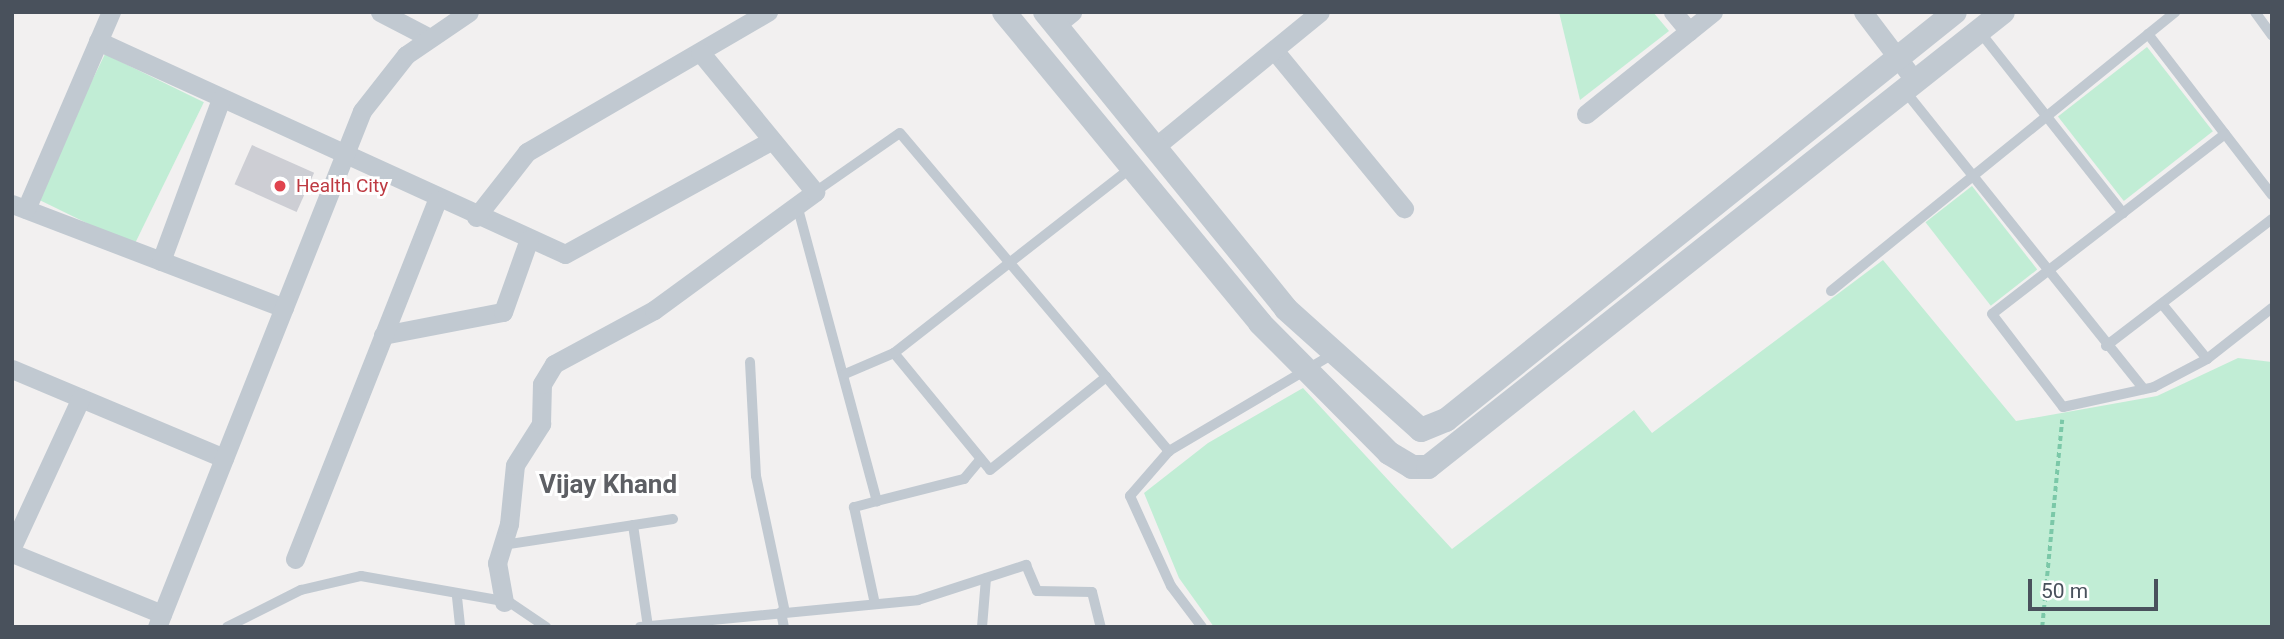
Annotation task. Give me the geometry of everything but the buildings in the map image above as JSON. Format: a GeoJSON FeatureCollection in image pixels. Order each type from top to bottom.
{"type":"FeatureCollection","features":[{"type":"Feature","properties":{"kind":"street"},"geometry":{"type":"LineString","coordinates":[[111,12],[19,207],[284,308]]}},
{"type":"Feature","properties":{"kind":"street"},"geometry":{"type":"LineString","coordinates":[[380,12],[430,38]]}},
{"type":"Feature","properties":{"kind":"street"},"geometry":{"type":"LineString","coordinates":[[12,553],[160,621],[362,111],[406,55],[469,12]]}},
{"type":"Feature","properties":{"kind":"street"},"geometry":{"type":"LineString","coordinates":[[476,217],[527,152],[768,12]]}},
{"type":"Feature","properties":{"kind":"street"},"geometry":{"type":"LineString","coordinates":[[1004,12],[1260,323],[1389,453],[1412,467],[1428,467],[2003,12]]}},
{"type":"Feature","properties":{"kind":"street"},"geometry":{"type":"LineString","coordinates":[[1155,147],[1320,12]]}},
{"type":"Feature","properties":{"kind":"street"},"geometry":{"type":"LineString","coordinates":[[1673,12],[1689,31]]}},
{"type":"Feature","properties":{"kind":"street"},"geometry":{"type":"LineString","coordinates":[[1586,114],[1713,12]]}},
{"type":"Feature","properties":{"kind":"street"},"geometry":{"type":"LineString","coordinates":[[1863,12],[1898,58],[1910,87]]}},
{"type":"Feature","properties":{"kind":"street"},"geometry":{"type":"LineString","coordinates":[[1058,17],[1155,147],[1286,309],[1409,424],[1433,430],[1955,12]]}},
{"type":"Feature","properties":{"kind":"street"},"geometry":{"type":"LineString","coordinates":[[98,41],[344,158],[565,254],[772,140]]}},
{"type":"Feature","properties":{"kind":"street"},"geometry":{"type":"LineString","coordinates":[[1274,50],[1404,208]]}},
{"type":"Feature","properties":{"kind":"street"},"geometry":{"type":"LineString","coordinates":[[504,602],[497,563],[515,465],[541,424],[542,384],[554,364],[653,310],[815,192],[700,52]]}},
{"type":"Feature","properties":{"kind":"street"},"geometry":{"type":"LineString","coordinates":[[161,261],[221,99]]}},
{"type":"Feature","properties":{"kind":"street"},"geometry":{"type":"LineString","coordinates":[[295,559],[437,200]]}},
{"type":"Feature","properties":{"kind":"street"},"geometry":{"type":"LineString","coordinates":[[383,335],[503,312],[529,239]]}},
{"type":"Feature","properties":{"kind":"street"},"geometry":{"type":"LineString","coordinates":[[12,369],[224,458]]}},
{"type":"Feature","properties":{"kind":"street"},"geometry":{"type":"LineString","coordinates":[[12,547],[81,398]]}},
{"type":"Feature","properties":{"kind":"lane"},"geometry":{"type":"LineString","coordinates":[[1831,291],[2175,12]]}},
{"type":"Feature","properties":{"kind":"lane"},"geometry":{"type":"LineString","coordinates":[[2255,12],[2272,34]]}},
{"type":"Feature","properties":{"kind":"lane"},"geometry":{"type":"LineString","coordinates":[[1979,32],[2123,213]]}},
{"type":"Feature","properties":{"kind":"lane"},"geometry":{"type":"LineString","coordinates":[[2148,34],[2272,195]]}},
{"type":"Feature","properties":{"kind":"lane"},"geometry":{"type":"LineString","coordinates":[[1910,87],[1972,176],[2106,346],[2144,389]]}},
{"type":"Feature","properties":{"kind":"lane"},"geometry":{"type":"LineString","coordinates":[[815,192],[900,133],[1169,451]]}},
{"type":"Feature","properties":{"kind":"lane"},"geometry":{"type":"LineString","coordinates":[[2225,134],[1992,314],[2063,407],[2144,389],[2207,359],[2272,308]]}},
{"type":"Feature","properties":{"kind":"lane"},"geometry":{"type":"LineString","coordinates":[[845,374],[894,353],[1131,167]]}},
{"type":"Feature","properties":{"kind":"lane"},"geometry":{"type":"LineString","coordinates":[[797,205],[845,374],[877,501]]}},
{"type":"Feature","properties":{"kind":"lane"},"geometry":{"type":"LineString","coordinates":[[2106,346],[2272,219]]}},
{"type":"Feature","properties":{"kind":"lane"},"geometry":{"type":"LineString","coordinates":[[2162,303],[2207,359]]}},
{"type":"Feature","properties":{"kind":"lane"},"geometry":{"type":"LineString","coordinates":[[2257,320],[2272,318]]}},
{"type":"Feature","properties":{"kind":"lane"},"geometry":{"type":"LineString","coordinates":[[894,353],[990,470],[1106,377]]}},
{"type":"Feature","properties":{"kind":"lane"},"geometry":{"type":"LineString","coordinates":[[1202,627],[1171,586],[1130,496],[1169,451],[1308,372],[1333,354]]}},
{"type":"Feature","properties":{"kind":"lane"},"geometry":{"type":"LineString","coordinates":[[750,362],[756,477],[784,627]]}},
{"type":"Feature","properties":{"kind":"lane"},"geometry":{"type":"LineString","coordinates":[[875,604],[854,507],[964,479],[981,459]]}},
{"type":"Feature","properties":{"kind":"lane"},"geometry":{"type":"LineString","coordinates":[[502,545],[673,519]]}},
{"type":"Feature","properties":{"kind":"lane"},"geometry":{"type":"LineString","coordinates":[[633,525],[648,626]]}},
{"type":"Feature","properties":{"kind":"lane"},"geometry":{"type":"LineString","coordinates":[[640,627],[918,600],[1026,565],[1037,591],[1091,592],[1101,627]]}},
{"type":"Feature","properties":{"kind":"lane"},"geometry":{"type":"LineString","coordinates":[[227,627],[300,590],[361,576],[457,597],[504,602],[546,627]]}},
{"type":"Feature","properties":{"kind":"lane"},"geometry":{"type":"LineString","coordinates":[[982,627],[986,578]]}},
{"type":"Feature","properties":{"kind":"lane"},"geometry":{"type":"LineString","coordinates":[[457,597],[460,627]]}},
{"type":"Feature","properties":{"kind":"path"},"geometry":{"type":"LineString","coordinates":[[2042,627],[2063,407]]}},
{"type":"Feature","properties":{"kind":"green space"},"geometry":{"type":"Polygon","coordinates":[[[1559,12],[1653,12],[1669,31],[1580,100],[1559,12]]]}},
{"type":"Feature","properties":{"kind":"green space"},"geometry":{"type":"Polygon","coordinates":[[[2147,47],[2213,131],[2124,201],[2058,117],[2147,47]]]}},
{"type":"Feature","properties":{"kind":"green space"},"geometry":{"type":"Polygon","coordinates":[[[105,54],[204,102],[134,246],[35,198],[105,54]]]}},
{"type":"Feature","properties":{"kind":"green space"},"geometry":{"type":"Polygon","coordinates":[[[1972,186],[2037,270],[1991,306],[1926,222],[1972,186]]]}},
{"type":"Feature","properties":{"kind":"green space"},"geometry":{"type":"Polygon","coordinates":[[[1883,260],[2016,421],[2157,396],[2238,358],[2272,362],[2272,627],[1214,627],[1179,578],[1144,493],[1208,443],[1303,388],[1452,549],[1634,410],[1652,433],[1883,260]]]}},
{"type":"Feature","properties":{"kind":"place","name":"Health City"},"geometry":{"type":"Point","coordinates":[280,186]}},
{"type":"Feature","properties":{"kind":"district","name":"Vijay Khand"},"geometry":{"type":"Point","coordinates":[608,485]}}]}
